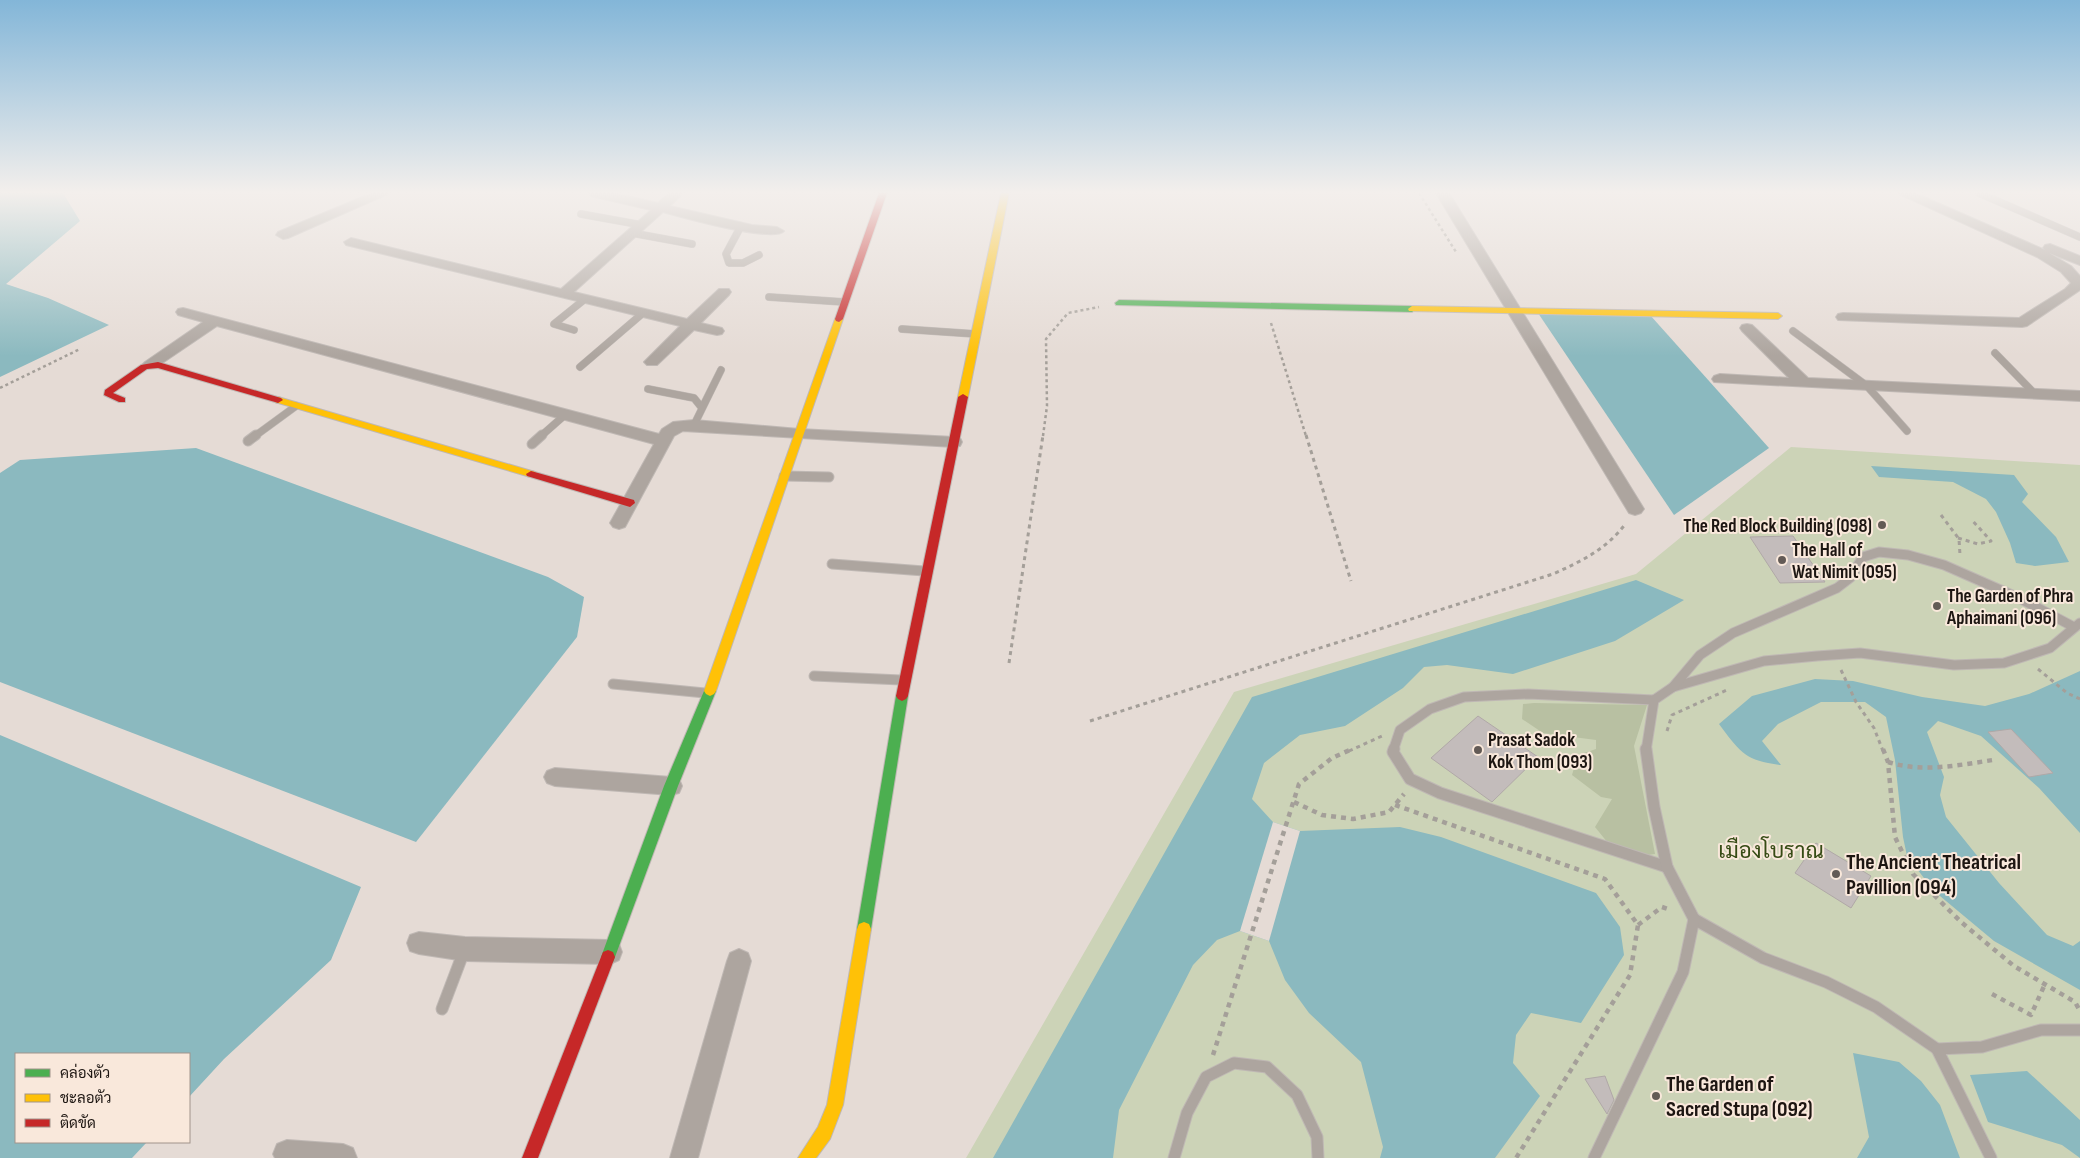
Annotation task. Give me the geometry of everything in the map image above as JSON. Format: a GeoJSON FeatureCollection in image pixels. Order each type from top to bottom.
{"type":"FeatureCollection","features":[{"type":"Feature","properties":{"kind":"street"},"geometry":{"type":"LineString","coordinates":[[372,247],[717,331]]}},
{"type":"Feature","properties":{"kind":"street"},"geometry":{"type":"LineString","coordinates":[[563,294],[616,247]]}},
{"type":"Feature","properties":{"kind":"street"},"geometry":{"type":"LineString","coordinates":[[530,1158],[610,952],[671,786],[709,693],[864,247]]}},
{"type":"Feature","properties":{"kind":"street"},"geometry":{"type":"LineString","coordinates":[[806,1158],[824,1133],[835,1105],[904,681],[994,247]]}},
{"type":"Feature","properties":{"kind":"street"},"geometry":{"type":"LineString","coordinates":[[1475,247],[1635,510]]}},
{"type":"Feature","properties":{"kind":"street"},"geometry":{"type":"LineString","coordinates":[[1843,317],[2022,323],[2070,292],[2079,283],[2066,269],[2042,254],[2026,247]]}},
{"type":"Feature","properties":{"kind":"street"},"geometry":{"type":"LineString","coordinates":[[2048,247],[2080,261]]}},
{"type":"Feature","properties":{"kind":"street"},"geometry":{"type":"LineString","coordinates":[[652,362],[724,292]]}},
{"type":"Feature","properties":{"kind":"street"},"geometry":{"type":"LineString","coordinates":[[1119,302],[1778,316]]}},
{"type":"Feature","properties":{"kind":"street"},"geometry":{"type":"LineString","coordinates":[[183,312],[664,441]]}},
{"type":"Feature","properties":{"kind":"street"},"geometry":{"type":"LineString","coordinates":[[122,400],[108,395],[108,392],[215,320]]}},
{"type":"Feature","properties":{"kind":"street"},"geometry":{"type":"LineString","coordinates":[[1747,328],[1804,383]]}},
{"type":"Feature","properties":{"kind":"street"},"geometry":{"type":"LineString","coordinates":[[150,365],[158,365],[630,503]]}},
{"type":"Feature","properties":{"kind":"street"},"geometry":{"type":"LineString","coordinates":[[1720,379],[2080,396]]}},
{"type":"Feature","properties":{"kind":"street"},"geometry":{"type":"LineString","coordinates":[[619,523],[664,441],[673,429],[686,424],[799,434],[954,442]]}},
{"type":"Feature","properties":{"kind":"street"},"geometry":{"type":"LineString","coordinates":[[555,777],[671,786]]}},
{"type":"Feature","properties":{"kind":"street"},"geometry":{"type":"LineString","coordinates":[[419,943],[464,949],[610,952]]}},
{"type":"Feature","properties":{"kind":"street"},"geometry":{"type":"LineString","coordinates":[[684,1158],[739,960]]}},
{"type":"Feature","properties":{"kind":"street"},"geometry":{"type":"LineString","coordinates":[[287,1154],[343,1158]]}},
{"type":"Feature","properties":{"kind":"lane"},"geometry":{"type":"LineString","coordinates":[[730,247],[726,254],[729,263],[743,262],[758,255]]}},
{"type":"Feature","properties":{"kind":"lane"},"geometry":{"type":"LineString","coordinates":[[769,297],[844,302]]}},
{"type":"Feature","properties":{"kind":"lane"},"geometry":{"type":"LineString","coordinates":[[574,330],[554,324],[585,300]]}},
{"type":"Feature","properties":{"kind":"lane"},"geometry":{"type":"LineString","coordinates":[[580,367],[643,313]]}},
{"type":"Feature","properties":{"kind":"lane"},"geometry":{"type":"LineString","coordinates":[[902,329],[976,334]]}},
{"type":"Feature","properties":{"kind":"lane"},"geometry":{"type":"LineString","coordinates":[[1793,331],[1867,386],[1907,431]]}},
{"type":"Feature","properties":{"kind":"lane"},"geometry":{"type":"LineString","coordinates":[[1995,353],[2035,394]]}},
{"type":"Feature","properties":{"kind":"lane"},"geometry":{"type":"LineString","coordinates":[[648,389],[694,398],[702,408],[721,370],[694,425]]}},
{"type":"Feature","properties":{"kind":"lane"},"geometry":{"type":"LineString","coordinates":[[248,441],[296,406]]}},
{"type":"Feature","properties":{"kind":"lane"},"geometry":{"type":"LineString","coordinates":[[532,444],[566,414]]}},
{"type":"Feature","properties":{"kind":"lane"},"geometry":{"type":"LineString","coordinates":[[784,476],[829,477]]}},
{"type":"Feature","properties":{"kind":"lane"},"geometry":{"type":"LineString","coordinates":[[1666,867],[1440,792],[1410,779],[1393,752],[1400,730],[1430,709],[1464,697],[1528,694],[1654,700],[1673,687],[1700,655],[1733,633],[1837,588],[1850,578],[1863,557],[1879,552],[1908,555],[1954,569],[2077,625],[2050,648],[2004,662],[1954,665],[1860,653],[1817,656],[1764,661],[1673,687]]}},
{"type":"Feature","properties":{"kind":"lane"},"geometry":{"type":"LineString","coordinates":[[832,564],[927,571]]}},
{"type":"Feature","properties":{"kind":"lane"},"geometry":{"type":"LineString","coordinates":[[814,676],[904,681]]}},
{"type":"Feature","properties":{"kind":"lane"},"geometry":{"type":"LineString","coordinates":[[613,684],[709,693]]}},
{"type":"Feature","properties":{"kind":"lane"},"geometry":{"type":"LineString","coordinates":[[1654,700],[1645,754],[1666,867],[1694,919],[1763,958],[1826,982],[1876,1007],[1937,1049],[1991,1158]]}},
{"type":"Feature","properties":{"kind":"lane"},"geometry":{"type":"LineString","coordinates":[[1594,1158],[1683,972],[1694,919]]}},
{"type":"Feature","properties":{"kind":"lane"},"geometry":{"type":"LineString","coordinates":[[442,1009],[464,949]]}},
{"type":"Feature","properties":{"kind":"lane"},"geometry":{"type":"LineString","coordinates":[[1937,1049],[1982,1047],[2041,1030],[2080,1030]]}},
{"type":"Feature","properties":{"kind":"lane"},"geometry":{"type":"LineString","coordinates":[[1174,1158],[1188,1113],[1206,1077],[1234,1063],[1267,1067],[1298,1095],[1317,1137],[1318,1158]]}},
{"type":"Feature","properties":{"kind":"path"},"geometry":{"type":"LineString","coordinates":[[1009,663],[1047,406],[1046,339],[1068,313],[1119,302]]}},
{"type":"Feature","properties":{"kind":"path"},"geometry":{"type":"LineString","coordinates":[[1265,306],[1351,581]]}},
{"type":"Feature","properties":{"kind":"path"},"geometry":{"type":"LineString","coordinates":[[0,388],[80,350]]}},
{"type":"Feature","properties":{"kind":"path"},"geometry":{"type":"LineString","coordinates":[[1090,721],[1553,574],[1593,556],[1621,532],[1635,510]]}},
{"type":"Feature","properties":{"kind":"path"},"geometry":{"type":"LineString","coordinates":[[1941,515],[1957,533],[1961,552],[1954,569]]}},
{"type":"Feature","properties":{"kind":"path"},"geometry":{"type":"LineString","coordinates":[[1958,538],[1976,544],[1985,544],[1990,541],[1971,519]]}},
{"type":"Feature","properties":{"kind":"path"},"geometry":{"type":"LineString","coordinates":[[2028,671],[2039,667],[2055,682],[2080,700]]}},
{"type":"Feature","properties":{"kind":"path"},"geometry":{"type":"LineString","coordinates":[[1831,670],[1850,670]]}},
{"type":"Feature","properties":{"kind":"path"},"geometry":{"type":"LineString","coordinates":[[1840,670],[1856,702],[1874,728],[1888,762],[1895,837],[1913,874],[1961,922],[2014,966],[2075,1002],[2080,1011]]}},
{"type":"Feature","properties":{"kind":"path"},"geometry":{"type":"LineString","coordinates":[[1665,738],[1672,715],[1733,689]]}},
{"type":"Feature","properties":{"kind":"path"},"geometry":{"type":"LineString","coordinates":[[1206,1077],[1299,784],[1332,758],[1369,740],[1400,730]]}},
{"type":"Feature","properties":{"kind":"path"},"geometry":{"type":"LineString","coordinates":[[1888,762],[1895,766],[1940,767],[1993,760]]}},
{"type":"Feature","properties":{"kind":"path"},"geometry":{"type":"LineString","coordinates":[[1294,802],[1322,815],[1353,819],[1389,812],[1414,781]]}},
{"type":"Feature","properties":{"kind":"path"},"geometry":{"type":"LineString","coordinates":[[1395,806],[1605,880],[1638,925]]}},
{"type":"Feature","properties":{"kind":"path"},"geometry":{"type":"LineString","coordinates":[[1516,1158],[1630,975],[1638,925],[1662,907],[1694,919]]}},
{"type":"Feature","properties":{"kind":"path"},"geometry":{"type":"LineString","coordinates":[[1992,994],[2032,1015],[2045,984]]}},
{"type":"Feature","properties":{"kind":"green space","name":"เมืองโบราณ"},"geometry":{"type":"Polygon","coordinates":[[[1791,447],[2080,465],[2080,1158],[966,1158],[1234,692],[1636,574],[1791,447]]]}},
{"type":"Feature","properties":{"kind":"green space"},"geometry":{"type":"Polygon","coordinates":[[[1523,704],[1647,705],[1634,746],[1655,854],[1639,856],[1608,843],[1595,827],[1612,799],[1601,797],[1572,775],[1578,755],[1596,749],[1596,740],[1543,733],[1522,719],[1523,704]]]}},
{"type":"Feature","properties":{"kind":"water"},"geometry":{"type":"Polygon","coordinates":[[[0,247],[49,247],[6,284],[48,298],[109,325],[0,377],[0,247]]]}},
{"type":"Feature","properties":{"kind":"water"},"geometry":{"type":"Polygon","coordinates":[[[1538,313],[1650,315],[1769,448],[1674,515],[1538,313]]]}},
{"type":"Feature","properties":{"kind":"water"},"geometry":{"type":"Polygon","coordinates":[[[196,448],[548,577],[584,597],[577,637],[416,842],[0,682],[0,473],[20,460],[196,448]]]}},
{"type":"Feature","properties":{"kind":"water"},"geometry":{"type":"Polygon","coordinates":[[[1871,466],[2014,475],[2028,494],[2022,502],[2056,537],[2069,562],[2035,566],[2016,563],[2010,543],[1996,512],[1986,499],[1953,482],[1879,477],[1871,466]]]}},
{"type":"Feature","properties":{"kind":"water"},"geometry":{"type":"Polygon","coordinates":[[[1636,580],[1684,600],[1615,641],[1513,674],[1447,665],[1424,667],[1403,688],[1345,726],[1300,735],[1264,763],[1252,799],[1273,822],[1300,831],[1400,827],[1441,837],[1596,893],[1620,927],[1624,955],[1581,1023],[1531,1013],[1516,1035],[1513,1063],[1540,1096],[1495,1158],[1380,1158],[1383,1147],[1361,1062],[1309,1013],[1285,980],[1269,941],[1240,931],[1217,940],[1193,965],[1119,1110],[1113,1158],[993,1158],[1252,697],[1636,580]]]}},
{"type":"Feature","properties":{"kind":"water"},"geometry":{"type":"Polygon","coordinates":[[[2080,671],[2080,833],[2039,788],[1981,736],[1938,721],[1927,732],[1944,777],[1940,795],[1946,817],[1999,883],[2047,935],[2073,946],[2080,941],[2080,990],[1994,941],[1934,891],[1907,856],[1903,837],[1895,760],[1886,717],[1865,702],[1821,702],[1778,724],[1762,741],[1781,765],[1759,761],[1744,754],[1732,742],[1719,724],[1752,696],[1815,679],[1853,681],[1922,697],[1985,706],[2029,694],[2080,671]]]}},
{"type":"Feature","properties":{"kind":"water"},"geometry":{"type":"Polygon","coordinates":[[[0,735],[361,887],[331,960],[224,1059],[190,1096],[190,1053],[15,1053],[15,1143],[146,1143],[132,1158],[0,1158],[0,735]]]}},
{"type":"Feature","properties":{"kind":"water"},"geometry":{"type":"Polygon","coordinates":[[[1853,1053],[1899,1062],[1921,1081],[1940,1105],[1960,1158],[1857,1158],[1869,1137],[1853,1053]]]}},
{"type":"Feature","properties":{"kind":"water"},"geometry":{"type":"Polygon","coordinates":[[[2027,1071],[2080,1120],[2080,1158],[2062,1145],[1988,1122],[1970,1075],[2027,1071]]]}},
{"type":"Feature","properties":{"kind":"pier"},"geometry":{"type":"Polygon","coordinates":[[[1273,822],[1300,831],[1269,941],[1240,931],[1273,822]]]}},
{"type":"Feature","properties":{"kind":"building"},"geometry":{"type":"Polygon","coordinates":[[[1793,536],[1825,582],[1780,583],[1750,537],[1793,536]]]}},
{"type":"Feature","properties":{"kind":"building"},"geometry":{"type":"Polygon","coordinates":[[[1478,716],[1538,757],[1492,802],[1431,758],[1478,716]]]}},
{"type":"Feature","properties":{"kind":"building"},"geometry":{"type":"Polygon","coordinates":[[[2011,729],[2053,773],[2029,777],[1988,732],[2011,729]]]}},
{"type":"Feature","properties":{"kind":"building"},"geometry":{"type":"Polygon","coordinates":[[[1816,843],[1871,876],[1851,908],[1795,873],[1816,843]]]}},
{"type":"Feature","properties":{"kind":"building"},"geometry":{"type":"Polygon","coordinates":[[[1605,1076],[1614,1100],[1607,1114],[1585,1079],[1605,1076]]]}},
{"type":"Feature","properties":{"kind":"traffic: fast"},"geometry":{"type":"LineString","coordinates":[[1119,303],[1412,309]]}},
{"type":"Feature","properties":{"kind":"traffic: fast"},"geometry":{"type":"LineString","coordinates":[[608,957],[671,786],[710,691]]}},
{"type":"Feature","properties":{"kind":"traffic: fast"},"geometry":{"type":"LineString","coordinates":[[864,929],[902,696]]}},
{"type":"Feature","properties":{"kind":"traffic: slow"},"geometry":{"type":"LineString","coordinates":[[963,397],[994,247]]}},
{"type":"Feature","properties":{"kind":"traffic: slow"},"geometry":{"type":"LineString","coordinates":[[1412,309],[1778,316]]}},
{"type":"Feature","properties":{"kind":"traffic: slow"},"geometry":{"type":"LineString","coordinates":[[710,691],[839,319]]}},
{"type":"Feature","properties":{"kind":"traffic: slow"},"geometry":{"type":"LineString","coordinates":[[278,400],[531,474]]}},
{"type":"Feature","properties":{"kind":"traffic: slow"},"geometry":{"type":"LineString","coordinates":[[806,1158],[824,1133],[835,1105],[864,929]]}},
{"type":"Feature","properties":{"kind":"traffic: jam"},"geometry":{"type":"LineString","coordinates":[[839,319],[864,247]]}},
{"type":"Feature","properties":{"kind":"traffic: jam"},"geometry":{"type":"LineString","coordinates":[[122,400],[109,395],[108,392],[144,367],[158,365],[278,400]]}},
{"type":"Feature","properties":{"kind":"traffic: jam"},"geometry":{"type":"LineString","coordinates":[[902,696],[963,397]]}},
{"type":"Feature","properties":{"kind":"traffic: jam"},"geometry":{"type":"LineString","coordinates":[[531,474],[630,503]]}},
{"type":"Feature","properties":{"kind":"traffic: jam"},"geometry":{"type":"LineString","coordinates":[[530,1158],[608,957]]}},
{"type":"Feature","properties":{"kind":"place","name":"The Red Block Building (098)"},"geometry":{"type":"Point","coordinates":[1882,525]}},
{"type":"Feature","properties":{"kind":"place","name":"The Hall of Wat Nimit (095)"},"geometry":{"type":"Point","coordinates":[1782,560]}},
{"type":"Feature","properties":{"kind":"place","name":"The Garden of Phra Aphaimani (096)"},"geometry":{"type":"Point","coordinates":[1937,606]}},
{"type":"Feature","properties":{"kind":"place","name":"Prasat Sadok Kok Thom (093)"},"geometry":{"type":"Point","coordinates":[1478,750]}},
{"type":"Feature","properties":{"kind":"place","name":"The Ancient Theatrical Pavillion (094)"},"geometry":{"type":"Point","coordinates":[1836,874]}},
{"type":"Feature","properties":{"kind":"place","name":"The Garden of Sacred Stupa (092)"},"geometry":{"type":"Point","coordinates":[1656,1096]}}]}
